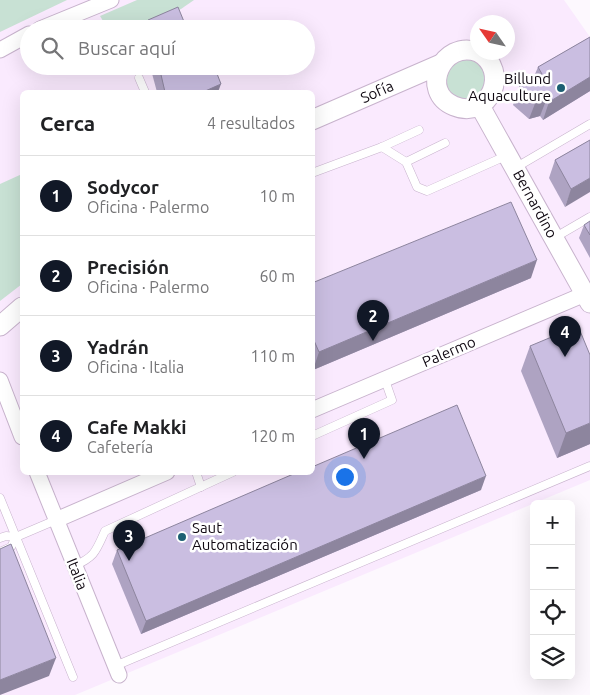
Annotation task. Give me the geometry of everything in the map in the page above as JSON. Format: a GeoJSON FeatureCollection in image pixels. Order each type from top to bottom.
{"type":"FeatureCollection","features":[{"type":"Feature","properties":{"kind":"street"},"geometry":{"type":"LineString","coordinates":[[62,20],[110,0]]}},
{"type":"Feature","properties":{"kind":"street"},"geometry":{"type":"LineString","coordinates":[[0,50],[20,39]]}},
{"type":"Feature","properties":{"kind":"street"},"geometry":{"type":"LineString","coordinates":[[470,51],[456,52],[441,64],[436,82],[444,100],[461,109],[480,106],[493,92],[496,82],[491,63],[487,60]]}},
{"type":"Feature","properties":{"kind":"street","name":"Sofía"},"geometry":{"type":"LineString","coordinates":[[315,119],[441,64]]}},
{"type":"Feature","properties":{"kind":"street","name":"Bernardino"},"geometry":{"type":"LineString","coordinates":[[480,106],[588,298]]}},
{"type":"Feature","properties":{"kind":"street","name":"Palermo"},"geometry":{"type":"LineString","coordinates":[[315,409],[588,298]]}},
{"type":"Feature","properties":{"kind":"street"},"geometry":{"type":"LineString","coordinates":[[0,326],[20,309]]}},
{"type":"Feature","properties":{"kind":"street"},"geometry":{"type":"LineString","coordinates":[[0,380],[20,432]]}},
{"type":"Feature","properties":{"kind":"street","name":"Italia"},"geometry":{"type":"LineString","coordinates":[[38,475],[117,670]]}},
{"type":"Feature","properties":{"kind":"street"},"geometry":{"type":"LineString","coordinates":[[56,520],[160,475]]}},
{"type":"Feature","properties":{"kind":"lane"},"geometry":{"type":"LineString","coordinates":[[139,78],[144,90]]}},
{"type":"Feature","properties":{"kind":"lane"},"geometry":{"type":"LineString","coordinates":[[382,148],[406,162],[417,187],[427,191],[511,161],[590,124]]}},
{"type":"Feature","properties":{"kind":"lane"},"geometry":{"type":"LineString","coordinates":[[315,172],[382,148],[419,130]]}},
{"type":"Feature","properties":{"kind":"lane"},"geometry":{"type":"LineString","coordinates":[[406,162],[446,144]]}},
{"type":"Feature","properties":{"kind":"lane"},"geometry":{"type":"LineString","coordinates":[[554,238],[590,217]]}},
{"type":"Feature","properties":{"kind":"lane"},"geometry":{"type":"LineString","coordinates":[[315,435],[392,400],[385,380]]}},
{"type":"Feature","properties":{"kind":"lane"},"geometry":{"type":"LineString","coordinates":[[117,670],[590,466]]}},
{"type":"Feature","properties":{"kind":"lane"},"geometry":{"type":"LineString","coordinates":[[197,475],[201,487]]}},
{"type":"Feature","properties":{"kind":"lane"},"geometry":{"type":"LineString","coordinates":[[74,566],[88,560],[96,552],[106,531],[227,475]]}},
{"type":"Feature","properties":{"kind":"lane"},"geometry":{"type":"LineString","coordinates":[[0,498],[73,677]]}},
{"type":"Feature","properties":{"kind":"lane"},"geometry":{"type":"LineString","coordinates":[[0,538],[6,536],[16,537],[56,520]]}},
{"type":"Feature","properties":{"kind":"lane"},"geometry":{"type":"LineString","coordinates":[[0,552],[11,548],[16,537]]}},
{"type":"Feature","properties":{"kind":"shaded area"},"geometry":{"type":"Polygon","coordinates":[[[0,0],[564,0],[590,37],[590,480],[542,500],[530,500],[530,505],[75,695],[0,695],[0,0]]]}},
{"type":"Feature","properties":{"kind":"green space"},"geometry":{"type":"Polygon","coordinates":[[[0,0],[67,0],[25,20],[20,20],[20,22],[0,32],[0,0]]]}},
{"type":"Feature","properties":{"kind":"green space"},"geometry":{"type":"Polygon","coordinates":[[[137,0],[194,0],[181,9],[153,20],[102,20],[100,16],[137,0]]]}},
{"type":"Feature","properties":{"kind":"green space"},"geometry":{"type":"Polygon","coordinates":[[[470,58],[487,70],[485,91],[467,101],[454,96],[447,87],[446,82],[446,76],[451,63],[470,58]]]}},
{"type":"Feature","properties":{"kind":"green space"},"geometry":{"type":"Polygon","coordinates":[[[20,175],[20,286],[0,301],[0,184],[20,175]]]}},
{"type":"Feature","properties":{"kind":"building"},"geometry":{"type":"Polygon","coordinates":[[[178,7],[183,20],[148,20],[178,7]]]}},
{"type":"Feature","properties":{"kind":"building"},"geometry":{"type":"Polygon","coordinates":[[[590,37],[590,77],[549,102],[547,98],[536,101],[519,87],[542,74],[538,67],[590,37]]]}},
{"type":"Feature","properties":{"kind":"building"},"geometry":{"type":"Polygon","coordinates":[[[161,75],[218,75],[221,84],[208,90],[165,90],[161,75]]]}},
{"type":"Feature","properties":{"kind":"building"},"geometry":{"type":"Polygon","coordinates":[[[590,140],[590,178],[571,189],[555,160],[590,140]]]}},
{"type":"Feature","properties":{"kind":"building"},"geometry":{"type":"Polygon","coordinates":[[[511,202],[537,260],[319,352],[315,343],[315,282],[511,202]]]}},
{"type":"Feature","properties":{"kind":"building"},"geometry":{"type":"Polygon","coordinates":[[[590,221],[590,235],[584,225],[590,221]]]}},
{"type":"Feature","properties":{"kind":"building"},"geometry":{"type":"Polygon","coordinates":[[[578,326],[590,355],[590,423],[566,433],[530,346],[578,326]]]}},
{"type":"Feature","properties":{"kind":"building"},"geometry":{"type":"Polygon","coordinates":[[[457,405],[486,476],[146,621],[117,550],[291,475],[315,475],[315,466],[457,405]]]}},
{"type":"Feature","properties":{"kind":"building"},"geometry":{"type":"Polygon","coordinates":[[[11,544],[56,658],[0,680],[0,549],[11,544]]]}},
{"type":"Feature","properties":{"kind":"place","name":"Billund Aquaculture"},"geometry":{"type":"Point","coordinates":[561,88]}},
{"type":"Feature","properties":{"kind":"place","name":"Precisión"},"geometry":{"type":"Point","coordinates":[373,341]}},
{"type":"Feature","properties":{"kind":"place","name":"Cafe Makki"},"geometry":{"type":"Point","coordinates":[565,357]}},
{"type":"Feature","properties":{"kind":"place","name":"Sodycor"},"geometry":{"type":"Point","coordinates":[364,459]}},
{"type":"Feature","properties":{"kind":"place","name":"Saut Automatización"},"geometry":{"type":"Point","coordinates":[182,537]}},
{"type":"Feature","properties":{"kind":"place","name":"Yadrán"},"geometry":{"type":"Point","coordinates":[129,561]}}]}
